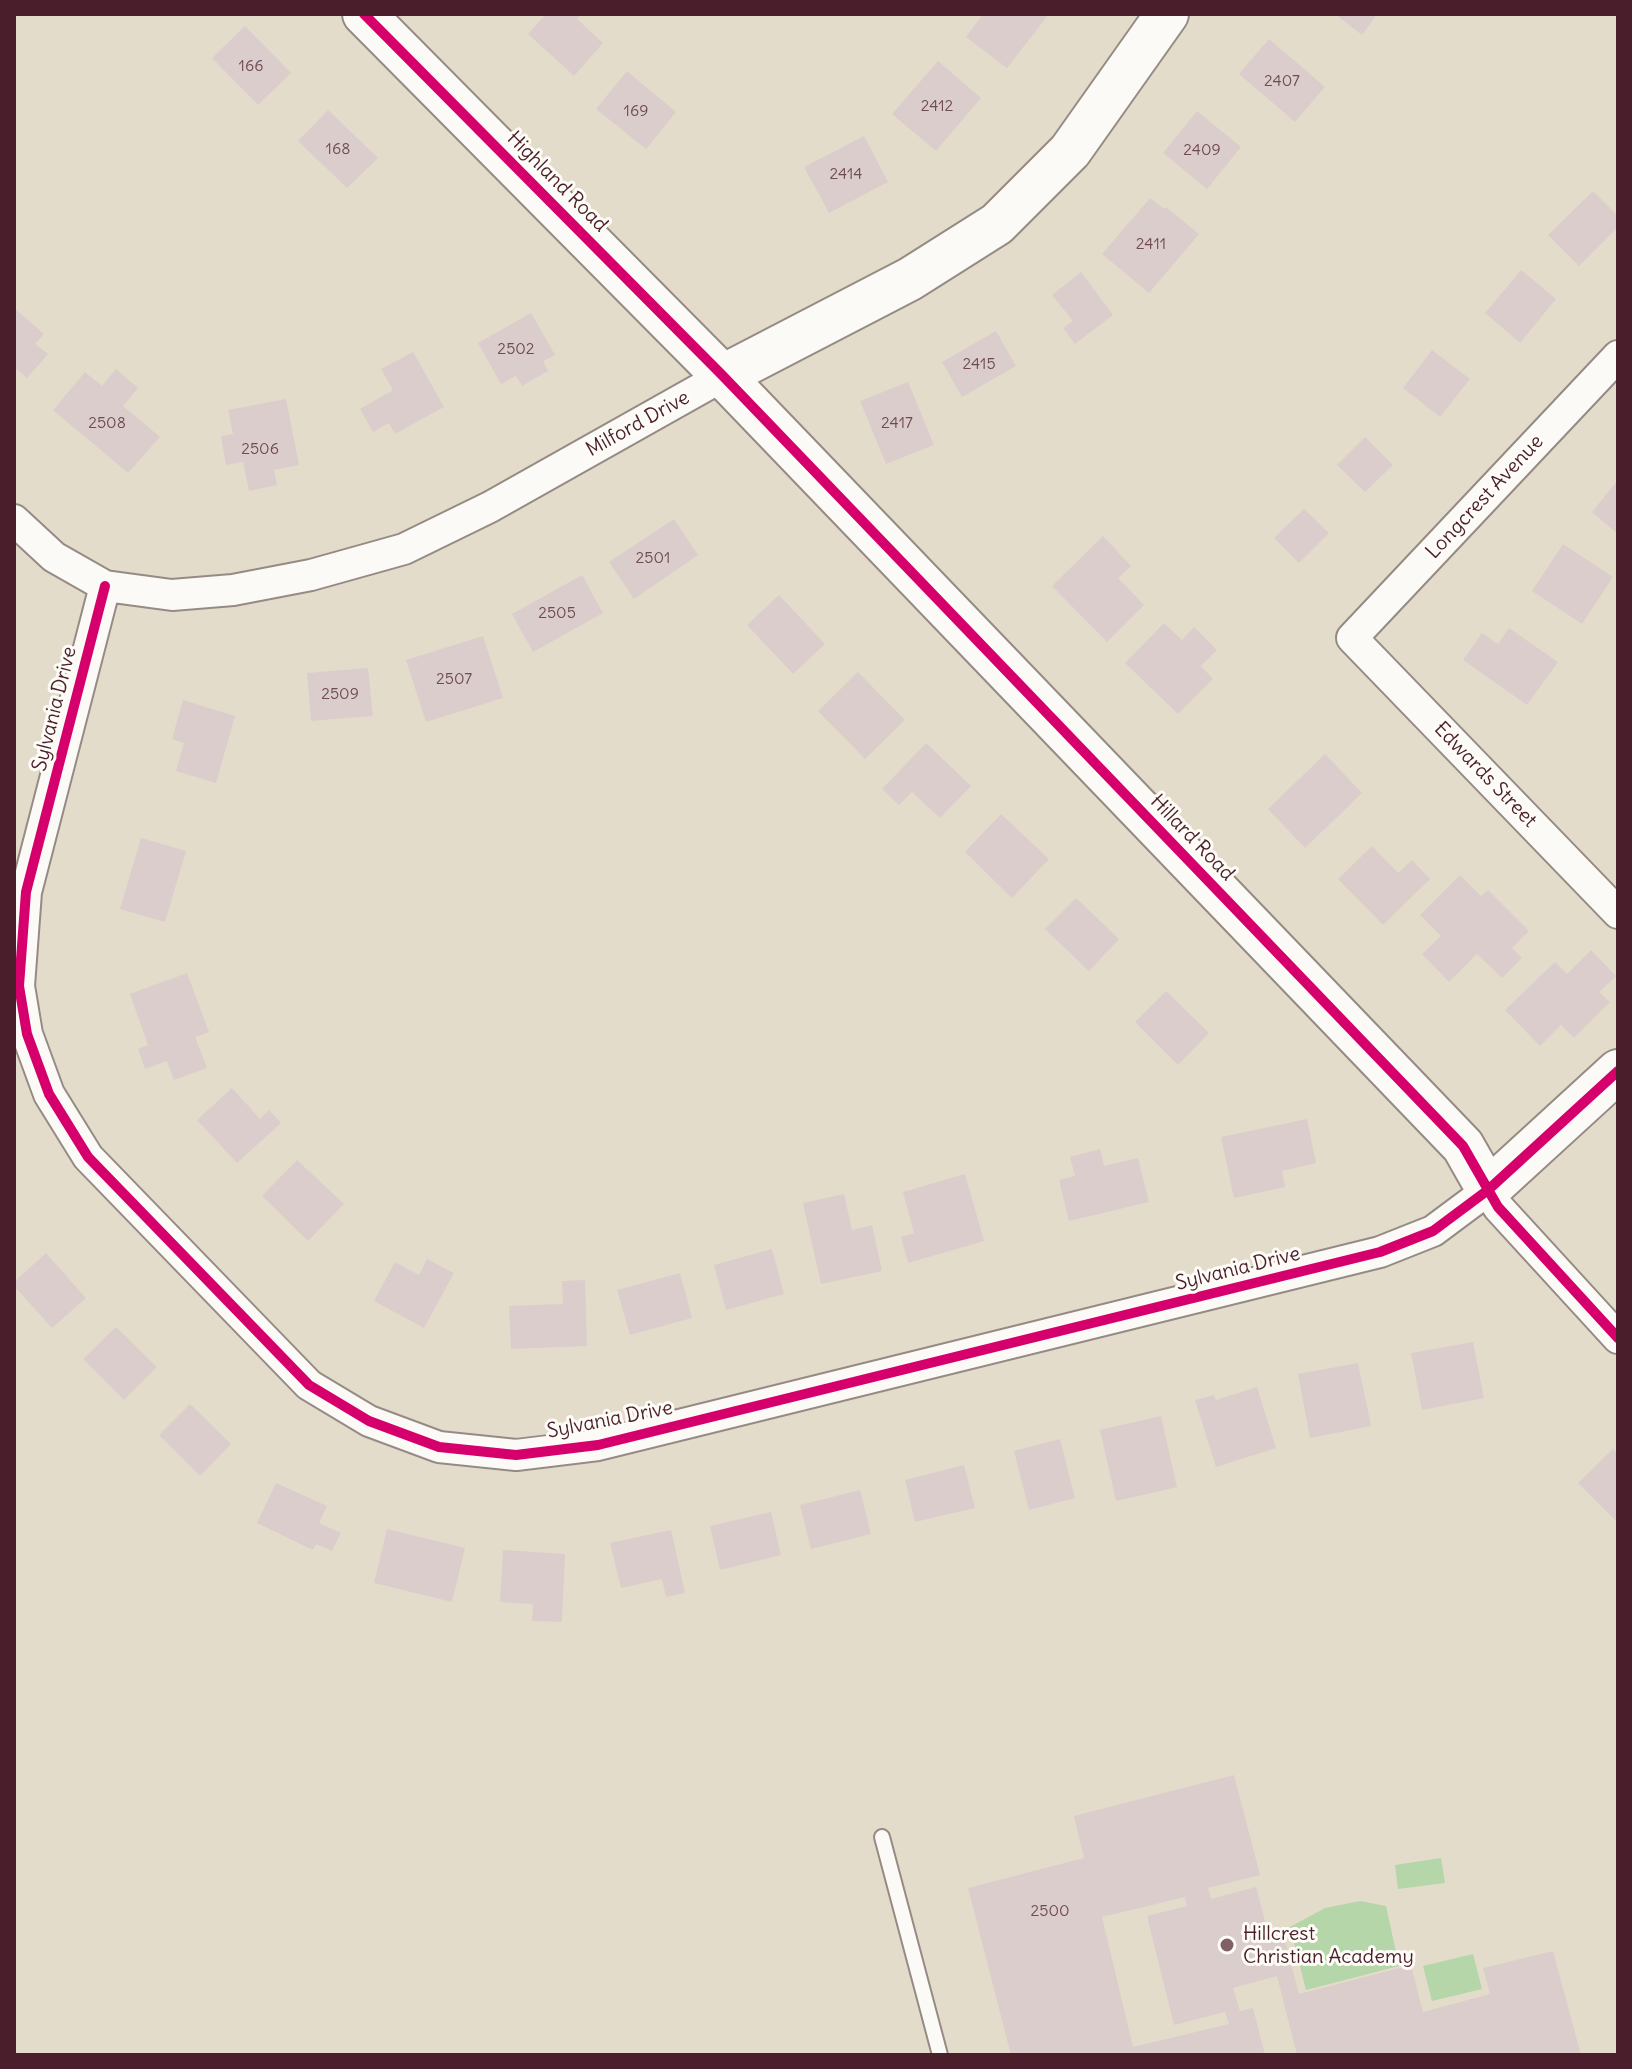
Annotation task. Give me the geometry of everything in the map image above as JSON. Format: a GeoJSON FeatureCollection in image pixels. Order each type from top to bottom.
{"type":"FeatureCollection","features":[{"type":"Feature","properties":{"kind":"street","name":"Highland Road"},"geometry":{"type":"LineString","coordinates":[[364,14],[723,376]]}},
{"type":"Feature","properties":{"kind":"street","name":"Milford Drive"},"geometry":{"type":"LineString","coordinates":[[14,520],[54,557],[105,586],[172,595],[233,590],[311,575],[404,549],[490,507],[723,376],[910,279],[997,224],[1070,151],[1167,14]]}},
{"type":"Feature","properties":{"kind":"street","name":"Longcrest Avenue"},"geometry":{"type":"LineString","coordinates":[[1352,638],[1618,356]]}},
{"type":"Feature","properties":{"kind":"street","name":"Hillard Road"},"geometry":{"type":"LineString","coordinates":[[723,376],[1463,1146],[1498,1207],[1618,1338]]}},
{"type":"Feature","properties":{"kind":"street","name":"Sylvania Drive"},"geometry":{"type":"LineString","coordinates":[[105,586],[26,892],[19,986],[27,1034],[49,1094],[88,1157],[309,1385],[369,1421],[439,1447],[516,1455],[598,1445],[1380,1252],[1433,1231],[1488,1190],[1618,1071]]}},
{"type":"Feature","properties":{"kind":"street","name":"Edwards Street"},"geometry":{"type":"LineString","coordinates":[[1352,638],[1618,913]]}},
{"type":"Feature","properties":{"kind":"lane"},"geometry":{"type":"LineString","coordinates":[[882,1837],[940,2055]]}},
{"type":"Feature","properties":{"kind":"green space"},"geometry":{"type":"Polygon","coordinates":[[[1441,1858],[1445,1883],[1398,1889],[1395,1865],[1441,1858]]]}},
{"type":"Feature","properties":{"kind":"green space"},"geometry":{"type":"Polygon","coordinates":[[[1360,1901],[1386,1906],[1399,1966],[1306,1990],[1290,1927],[1325,1908],[1360,1901]]]}},
{"type":"Feature","properties":{"kind":"green space"},"geometry":{"type":"Polygon","coordinates":[[[1473,1954],[1482,1989],[1432,2001],[1423,1966],[1473,1954]]]}},
{"type":"Feature","properties":{"kind":"building"},"geometry":{"type":"Polygon","coordinates":[[[546,14],[582,14],[577,19],[603,43],[574,76],[528,34],[546,14]]]}},
{"type":"Feature","properties":{"kind":"building"},"geometry":{"type":"Polygon","coordinates":[[[983,14],[1049,14],[1007,68],[966,37],[983,14]]]}},
{"type":"Feature","properties":{"kind":"building"},"geometry":{"type":"Polygon","coordinates":[[[1335,14],[1377,14],[1362,35],[1335,14]]]}},
{"type":"Feature","properties":{"kind":"building"},"geometry":{"type":"Polygon","coordinates":[[[245,26],[291,73],[258,105],[212,58],[245,26]]]}},
{"type":"Feature","properties":{"kind":"building"},"geometry":{"type":"Polygon","coordinates":[[[1269,39],[1325,87],[1295,122],[1239,74],[1269,39]]]}},
{"type":"Feature","properties":{"kind":"building"},"geometry":{"type":"Polygon","coordinates":[[[938,61],[981,98],[936,151],[892,114],[938,61]]]}},
{"type":"Feature","properties":{"kind":"building"},"geometry":{"type":"Polygon","coordinates":[[[627,71],[676,112],[646,149],[596,109],[627,71]]]}},
{"type":"Feature","properties":{"kind":"building"},"geometry":{"type":"Polygon","coordinates":[[[328,110],[378,158],[347,188],[298,141],[328,110]]]}},
{"type":"Feature","properties":{"kind":"building"},"geometry":{"type":"Polygon","coordinates":[[[1197,111],[1241,147],[1207,189],[1163,153],[1197,111]]]}},
{"type":"Feature","properties":{"kind":"building"},"geometry":{"type":"Polygon","coordinates":[[[864,136],[888,182],[829,213],[804,167],[864,136]]]}},
{"type":"Feature","properties":{"kind":"building"},"geometry":{"type":"Polygon","coordinates":[[[1593,191],[1618,216],[1618,227],[1579,266],[1548,235],[1593,191]]]}},
{"type":"Feature","properties":{"kind":"building"},"geometry":{"type":"Polygon","coordinates":[[[1150,198],[1199,234],[1149,293],[1102,254],[1150,198]]]}},
{"type":"Feature","properties":{"kind":"building"},"geometry":{"type":"Polygon","coordinates":[[[1521,270],[1556,299],[1520,343],[1485,313],[1521,270]]]}},
{"type":"Feature","properties":{"kind":"building"},"geometry":{"type":"Polygon","coordinates":[[[1081,272],[1113,315],[1075,344],[1063,328],[1073,321],[1052,295],[1081,272]]]}},
{"type":"Feature","properties":{"kind":"building"},"geometry":{"type":"Polygon","coordinates":[[[14,308],[44,334],[35,344],[48,354],[27,378],[14,367],[14,308]]]}},
{"type":"Feature","properties":{"kind":"building"},"geometry":{"type":"Polygon","coordinates":[[[531,313],[555,355],[543,361],[548,371],[522,386],[516,376],[501,384],[478,343],[531,313]]]}},
{"type":"Feature","properties":{"kind":"building"},"geometry":{"type":"Polygon","coordinates":[[[996,331],[1016,366],[962,397],[942,362],[996,331]]]}},
{"type":"Feature","properties":{"kind":"building"},"geometry":{"type":"Polygon","coordinates":[[[1432,350],[1470,379],[1440,417],[1403,388],[1432,350]]]}},
{"type":"Feature","properties":{"kind":"building"},"geometry":{"type":"Polygon","coordinates":[[[413,352],[444,407],[395,434],[389,423],[373,432],[360,409],[393,390],[381,369],[413,352]]]}},
{"type":"Feature","properties":{"kind":"building"},"geometry":{"type":"Polygon","coordinates":[[[116,369],[138,388],[123,406],[160,437],[128,473],[53,410],[85,372],[102,386],[116,369]]]}},
{"type":"Feature","properties":{"kind":"building"},"geometry":{"type":"Polygon","coordinates":[[[908,382],[934,445],[886,464],[860,401],[908,382]]]}},
{"type":"Feature","properties":{"kind":"building"},"geometry":{"type":"Polygon","coordinates":[[[286,399],[299,465],[274,470],[277,485],[249,491],[243,462],[226,465],[221,436],[233,434],[228,410],[286,399]]]}},
{"type":"Feature","properties":{"kind":"building"},"geometry":{"type":"Polygon","coordinates":[[[1365,437],[1393,465],[1365,492],[1337,465],[1365,437]]]}},
{"type":"Feature","properties":{"kind":"building"},"geometry":{"type":"Polygon","coordinates":[[[1618,480],[1618,534],[1592,512],[1618,480]]]}},
{"type":"Feature","properties":{"kind":"building"},"geometry":{"type":"Polygon","coordinates":[[[1304,509],[1329,533],[1299,563],[1274,538],[1304,509]]]}},
{"type":"Feature","properties":{"kind":"building"},"geometry":{"type":"Polygon","coordinates":[[[674,519],[698,555],[634,599],[609,562],[674,519]]]}},
{"type":"Feature","properties":{"kind":"building"},"geometry":{"type":"Polygon","coordinates":[[[1103,536],[1131,566],[1118,578],[1144,605],[1107,642],[1052,586],[1103,536]]]}},
{"type":"Feature","properties":{"kind":"building"},"geometry":{"type":"Polygon","coordinates":[[[1563,544],[1613,577],[1582,624],[1532,591],[1563,544]]]}},
{"type":"Feature","properties":{"kind":"building"},"geometry":{"type":"Polygon","coordinates":[[[582,575],[603,613],[533,652],[512,614],[582,575]]]}},
{"type":"Feature","properties":{"kind":"building"},"geometry":{"type":"Polygon","coordinates":[[[779,595],[825,644],[793,674],[747,625],[779,595]]]}},
{"type":"Feature","properties":{"kind":"building"},"geometry":{"type":"Polygon","coordinates":[[[1164,623],[1182,640],[1194,627],[1217,650],[1201,666],[1213,679],[1178,714],[1125,663],[1164,623]]]}},
{"type":"Feature","properties":{"kind":"building"},"geometry":{"type":"Polygon","coordinates":[[[1509,628],[1558,662],[1527,705],[1463,660],[1482,633],[1498,644],[1509,628]]]}},
{"type":"Feature","properties":{"kind":"building"},"geometry":{"type":"Polygon","coordinates":[[[483,636],[503,698],[426,722],[406,660],[483,636]]]}},
{"type":"Feature","properties":{"kind":"building"},"geometry":{"type":"Polygon","coordinates":[[[368,668],[373,716],[311,721],[307,673],[368,668]]]}},
{"type":"Feature","properties":{"kind":"building"},"geometry":{"type":"Polygon","coordinates":[[[858,672],[905,720],[865,759],[818,711],[858,672]]]}},
{"type":"Feature","properties":{"kind":"building"},"geometry":{"type":"Polygon","coordinates":[[[183,700],[235,716],[216,783],[176,771],[184,743],[172,739],[183,700]]]}},
{"type":"Feature","properties":{"kind":"building"},"geometry":{"type":"Polygon","coordinates":[[[926,743],[971,786],[940,818],[912,792],[899,805],[882,789],[926,743]]]}},
{"type":"Feature","properties":{"kind":"building"},"geometry":{"type":"Polygon","coordinates":[[[1325,754],[1362,793],[1305,848],[1268,809],[1325,754]]]}},
{"type":"Feature","properties":{"kind":"building"},"geometry":{"type":"Polygon","coordinates":[[[1001,814],[1049,859],[1012,898],[965,852],[1001,814]]]}},
{"type":"Feature","properties":{"kind":"building"},"geometry":{"type":"Polygon","coordinates":[[[141,838],[186,851],[165,922],[120,909],[141,838]]]}},
{"type":"Feature","properties":{"kind":"building"},"geometry":{"type":"Polygon","coordinates":[[[1372,846],[1398,873],[1412,860],[1430,879],[1383,925],[1338,879],[1372,846]]]}},
{"type":"Feature","properties":{"kind":"building"},"geometry":{"type":"Polygon","coordinates":[[[1460,875],[1481,896],[1488,890],[1529,931],[1512,948],[1522,958],[1502,978],[1477,954],[1449,982],[1422,954],[1441,936],[1420,915],[1460,875]]]}},
{"type":"Feature","properties":{"kind":"building"},"geometry":{"type":"Polygon","coordinates":[[[1076,898],[1119,939],[1089,971],[1045,929],[1076,898]]]}},
{"type":"Feature","properties":{"kind":"building"},"geometry":{"type":"Polygon","coordinates":[[[1591,950],[1616,976],[1599,992],[1610,1002],[1574,1038],[1561,1025],[1540,1046],[1505,1010],[1555,962],[1567,974],[1591,950]]]}},
{"type":"Feature","properties":{"kind":"building"},"geometry":{"type":"Polygon","coordinates":[[[187,973],[209,1032],[195,1037],[207,1068],[174,1080],[167,1061],[145,1069],[138,1049],[148,1045],[130,994],[187,973]]]}},
{"type":"Feature","properties":{"kind":"building"},"geometry":{"type":"Polygon","coordinates":[[[1166,991],[1209,1033],[1178,1065],[1135,1022],[1166,991]]]}},
{"type":"Feature","properties":{"kind":"building"},"geometry":{"type":"Polygon","coordinates":[[[232,1088],[260,1119],[269,1110],[281,1123],[237,1163],[197,1120],[232,1088]]]}},
{"type":"Feature","properties":{"kind":"building"},"geometry":{"type":"Polygon","coordinates":[[[1307,1119],[1316,1163],[1282,1171],[1285,1187],[1234,1198],[1221,1137],[1307,1119]]]}},
{"type":"Feature","properties":{"kind":"building"},"geometry":{"type":"Polygon","coordinates":[[[1100,1149],[1104,1166],[1138,1158],[1149,1202],[1069,1221],[1059,1180],[1075,1176],[1070,1157],[1100,1149]]]}},
{"type":"Feature","properties":{"kind":"building"},"geometry":{"type":"Polygon","coordinates":[[[297,1160],[344,1204],[308,1241],[262,1196],[297,1160]]]}},
{"type":"Feature","properties":{"kind":"building"},"geometry":{"type":"Polygon","coordinates":[[[965,1174],[984,1241],[908,1263],[901,1237],[914,1233],[903,1192],[965,1174]]]}},
{"type":"Feature","properties":{"kind":"building"},"geometry":{"type":"Polygon","coordinates":[[[844,1194],[852,1230],[872,1225],[882,1271],[821,1284],[803,1203],[844,1194]]]}},
{"type":"Feature","properties":{"kind":"building"},"geometry":{"type":"Polygon","coordinates":[[[772,1249],[784,1294],[726,1310],[714,1265],[772,1249]]]}},
{"type":"Feature","properties":{"kind":"building"},"geometry":{"type":"Polygon","coordinates":[[[46,1253],[86,1298],[52,1328],[14,1286],[14,1282],[46,1253]]]}},
{"type":"Feature","properties":{"kind":"building"},"geometry":{"type":"Polygon","coordinates":[[[427,1259],[454,1273],[424,1328],[374,1301],[395,1262],[419,1275],[427,1259]]]}},
{"type":"Feature","properties":{"kind":"building"},"geometry":{"type":"Polygon","coordinates":[[[680,1273],[692,1318],[630,1335],[617,1290],[680,1273]]]}},
{"type":"Feature","properties":{"kind":"building"},"geometry":{"type":"Polygon","coordinates":[[[585,1280],[587,1346],[511,1349],[509,1306],[563,1304],[562,1281],[585,1280]]]}},
{"type":"Feature","properties":{"kind":"building"},"geometry":{"type":"Polygon","coordinates":[[[116,1327],[157,1367],[124,1400],[83,1359],[116,1327]]]}},
{"type":"Feature","properties":{"kind":"building"},"geometry":{"type":"Polygon","coordinates":[[[1473,1342],[1484,1398],[1422,1410],[1411,1353],[1473,1342]]]}},
{"type":"Feature","properties":{"kind":"building"},"geometry":{"type":"Polygon","coordinates":[[[1358,1363],[1371,1426],[1310,1438],[1298,1374],[1358,1363]]]}},
{"type":"Feature","properties":{"kind":"building"},"geometry":{"type":"Polygon","coordinates":[[[1257,1387],[1276,1448],[1216,1467],[1195,1400],[1214,1395],[1216,1400],[1257,1387]]]}},
{"type":"Feature","properties":{"kind":"building"},"geometry":{"type":"Polygon","coordinates":[[[190,1404],[231,1444],[200,1476],[159,1435],[190,1404]]]}},
{"type":"Feature","properties":{"kind":"building"},"geometry":{"type":"Polygon","coordinates":[[[1161,1416],[1177,1487],[1116,1501],[1100,1430],[1161,1416]]]}},
{"type":"Feature","properties":{"kind":"building"},"geometry":{"type":"Polygon","coordinates":[[[1060,1439],[1075,1498],[1029,1510],[1014,1451],[1060,1439]]]}},
{"type":"Feature","properties":{"kind":"building"},"geometry":{"type":"Polygon","coordinates":[[[1613,1449],[1618,1454],[1618,1523],[1578,1483],[1613,1449]]]}},
{"type":"Feature","properties":{"kind":"building"},"geometry":{"type":"Polygon","coordinates":[[[964,1465],[975,1508],[915,1522],[905,1480],[964,1465]]]}},
{"type":"Feature","properties":{"kind":"building"},"geometry":{"type":"Polygon","coordinates":[[[276,1483],[327,1506],[319,1523],[341,1533],[332,1551],[316,1544],[313,1550],[257,1523],[276,1483]]]}},
{"type":"Feature","properties":{"kind":"building"},"geometry":{"type":"Polygon","coordinates":[[[860,1490],[871,1534],[811,1549],[800,1505],[860,1490]]]}},
{"type":"Feature","properties":{"kind":"building"},"geometry":{"type":"Polygon","coordinates":[[[771,1512],[781,1555],[720,1570],[710,1526],[771,1512]]]}},
{"type":"Feature","properties":{"kind":"building"},"geometry":{"type":"Polygon","coordinates":[[[387,1529],[465,1548],[452,1602],[374,1583],[387,1529]]]}},
{"type":"Feature","properties":{"kind":"building"},"geometry":{"type":"Polygon","coordinates":[[[671,1530],[685,1593],[666,1597],[662,1579],[621,1588],[610,1543],[671,1530]]]}},
{"type":"Feature","properties":{"kind":"building"},"geometry":{"type":"Polygon","coordinates":[[[503,1550],[565,1554],[562,1622],[532,1621],[533,1604],[500,1602],[503,1550]]]}},
{"type":"Feature","properties":{"kind":"building","name":"Hillcrest Christian Academy"},"geometry":{"type":"Polygon","coordinates":[[[1234,1775],[1260,1875],[1208,1888],[1211,1899],[1256,1887],[1269,1936],[1283,1932],[1299,1994],[1411,1965],[1423,2012],[1490,1994],[1483,1968],[1553,1951],[1581,2055],[1297,2055],[1277,1976],[1233,1988],[1240,2011],[1253,2008],[1265,2055],[1011,2055],[968,1888],[1084,1858],[1074,1816],[1234,1775]],[[1185,1897],[1102,1917],[1133,2047],[1229,2024],[1225,2012],[1174,2025],[1147,1916],[1187,1906],[1185,1897]]]}},
{"type":"Feature","properties":{"kind":"cycle path"},"geometry":{"type":"LineString","coordinates":[[364,14],[723,376],[1463,1146],[1498,1207],[1618,1338]]}},
{"type":"Feature","properties":{"kind":"cycle path"},"geometry":{"type":"LineString","coordinates":[[105,586],[26,892],[19,986],[27,1034],[49,1094],[88,1157],[309,1385],[369,1421],[439,1447],[516,1455],[598,1445],[1380,1252],[1433,1231],[1488,1190],[1618,1071]]}},
{"type":"Feature","properties":{"kind":"place","name":"Hillcrest Christian Academy"},"geometry":{"type":"Point","coordinates":[1227,1945]}}]}
